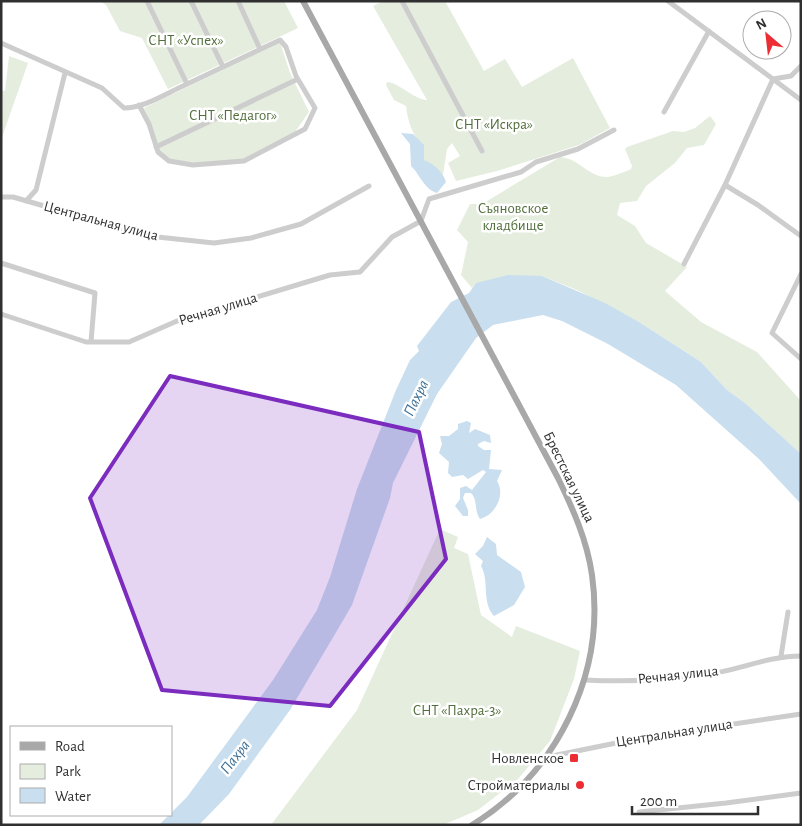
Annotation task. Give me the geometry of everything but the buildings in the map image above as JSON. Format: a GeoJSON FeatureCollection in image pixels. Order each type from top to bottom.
{"type":"FeatureCollection","features":[{"type":"Feature","properties":{"kind":"main road","name":"Брестская улица"},"geometry":{"type":"LineString","coordinates":[[303,1],[568,497],[585,542],[592,575],[594,614],[590,651],[584,680],[568,722],[548,757],[515,793],[472,825]]}},
{"type":"Feature","properties":{"kind":"street"},"geometry":{"type":"LineString","coordinates":[[147,1],[187,84]]}},
{"type":"Feature","properties":{"kind":"street"},"geometry":{"type":"LineString","coordinates":[[191,1],[223,67]]}},
{"type":"Feature","properties":{"kind":"street"},"geometry":{"type":"LineString","coordinates":[[238,1],[260,49]]}},
{"type":"Feature","properties":{"kind":"street"},"geometry":{"type":"LineString","coordinates":[[402,1],[482,150]]}},
{"type":"Feature","properties":{"kind":"street"},"geometry":{"type":"LineString","coordinates":[[668,1],[801,100]]}},
{"type":"Feature","properties":{"kind":"street"},"geometry":{"type":"LineString","coordinates":[[664,112],[709,31]]}},
{"type":"Feature","properties":{"kind":"street"},"geometry":{"type":"LineString","coordinates":[[1,43],[102,88],[124,108],[139,105],[280,40],[286,47],[298,79],[315,108],[305,129],[270,149],[244,161],[194,165],[169,161],[158,152],[149,124],[139,105]]}},
{"type":"Feature","properties":{"kind":"street"},"geometry":{"type":"LineString","coordinates":[[773,79],[791,76],[801,66]]}},
{"type":"Feature","properties":{"kind":"street"},"geometry":{"type":"LineString","coordinates":[[26,201],[36,190],[65,73]]}},
{"type":"Feature","properties":{"kind":"street"},"geometry":{"type":"LineString","coordinates":[[156,147],[298,79]]}},
{"type":"Feature","properties":{"kind":"street"},"geometry":{"type":"LineString","coordinates":[[684,264],[725,185],[773,79]]}},
{"type":"Feature","properties":{"kind":"street"},"geometry":{"type":"LineString","coordinates":[[421,221],[429,199],[521,172],[536,162],[578,149],[614,130]]}},
{"type":"Feature","properties":{"kind":"street"},"geometry":{"type":"LineString","coordinates":[[725,185],[758,205],[801,236]]}},
{"type":"Feature","properties":{"kind":"street","name":"Центральная улица"},"geometry":{"type":"LineString","coordinates":[[1,198],[13,197],[148,236],[214,243],[251,238],[301,224],[369,186]]}},
{"type":"Feature","properties":{"kind":"street","name":"Речная улица"},"geometry":{"type":"LineString","coordinates":[[1,314],[92,342],[129,342],[177,321],[330,275],[360,272],[392,237],[421,221]]}},
{"type":"Feature","properties":{"kind":"street"},"geometry":{"type":"LineString","coordinates":[[1,263],[95,293],[92,342]]}},
{"type":"Feature","properties":{"kind":"street"},"geometry":{"type":"LineString","coordinates":[[801,274],[784,304],[772,333],[801,359]]}},
{"type":"Feature","properties":{"kind":"street"},"geometry":{"type":"LineString","coordinates":[[781,656],[788,612]]}},
{"type":"Feature","properties":{"kind":"street","name":"Речная улица"},"geometry":{"type":"LineString","coordinates":[[584,680],[608,682],[683,678],[716,673],[781,656],[801,656]]}},
{"type":"Feature","properties":{"kind":"street","name":"Центральная улица"},"geometry":{"type":"LineString","coordinates":[[548,757],[646,737],[801,714]]}},
{"type":"Feature","properties":{"kind":"street"},"geometry":{"type":"LineString","coordinates":[[639,812],[726,804],[801,793]]}},
{"type":"Feature","properties":{"kind":"highlighted area"},"geometry":{"type":"Polygon","coordinates":[[[170,376],[419,432],[446,559],[330,706],[162,690],[90,498],[170,376]]]}},
{"type":"Feature","properties":{"kind":"green space","name":"СНТ «Успех»"},"geometry":{"type":"Polygon","coordinates":[[[100,1],[284,1],[298,28],[168,89],[142,38],[120,31],[106,5],[100,1]]]}},
{"type":"Feature","properties":{"kind":"green space","name":"СНТ «Искра»"},"geometry":{"type":"Polygon","coordinates":[[[383,1],[445,1],[484,71],[505,59],[522,87],[573,58],[610,128],[579,145],[497,171],[456,181],[448,163],[460,156],[452,143],[447,149],[443,175],[424,160],[424,147],[416,138],[411,128],[406,106],[394,100],[386,85],[387,82],[391,83],[416,97],[427,100],[373,6],[383,1]]]}},
{"type":"Feature","properties":{"kind":"green space","name":"СНТ «Педагог»"},"geometry":{"type":"Polygon","coordinates":[[[280,42],[290,73],[309,112],[295,132],[243,160],[195,164],[170,160],[160,151],[144,108],[280,42]]]}},
{"type":"Feature","properties":{"kind":"green space"},"geometry":{"type":"Polygon","coordinates":[[[9,56],[28,63],[1,140],[1,90],[5,91],[9,56]]]}},
{"type":"Feature","properties":{"kind":"green space","name":"Съяновское кладбище"},"geometry":{"type":"Polygon","coordinates":[[[710,116],[716,124],[704,145],[687,148],[675,163],[646,186],[637,201],[620,203],[617,215],[635,226],[646,243],[687,267],[665,291],[701,322],[757,352],[801,401],[801,454],[745,403],[727,390],[701,362],[639,322],[577,290],[542,276],[476,283],[472,288],[461,275],[468,242],[457,230],[470,204],[482,204],[560,157],[567,158],[601,176],[608,177],[620,174],[631,169],[632,166],[625,149],[627,147],[673,131],[684,132],[695,128],[710,116]]]}},
{"type":"Feature","properties":{"kind":"green space","name":"СНТ «Пахра-3»"},"geometry":{"type":"Polygon","coordinates":[[[440,529],[458,537],[454,548],[468,554],[481,615],[512,637],[516,626],[580,651],[574,679],[550,741],[518,779],[478,810],[443,825],[271,825],[357,710],[440,529]]]}},
{"type":"Feature","properties":{"kind":"water"},"geometry":{"type":"Polygon","coordinates":[[[401,133],[413,134],[424,145],[424,160],[443,175],[446,182],[437,193],[426,185],[411,166],[410,144],[401,133]]]}},
{"type":"Feature","properties":{"kind":"water","name":"Пахра"},"geometry":{"type":"Polygon","coordinates":[[[508,275],[542,276],[605,303],[639,322],[701,362],[727,390],[745,403],[801,454],[801,504],[759,459],[676,385],[608,344],[562,321],[543,315],[493,325],[476,338],[437,394],[393,483],[390,498],[352,605],[290,710],[229,794],[199,825],[159,825],[168,816],[172,816],[172,812],[187,797],[273,680],[317,610],[330,577],[357,489],[396,390],[410,360],[419,351],[417,346],[451,302],[469,293],[476,283],[508,275]]]}},
{"type":"Feature","properties":{"kind":"water"},"geometry":{"type":"Polygon","coordinates":[[[467,421],[471,423],[469,433],[475,429],[490,435],[491,443],[484,441],[478,444],[478,446],[484,450],[491,450],[489,469],[502,470],[497,481],[500,492],[498,504],[490,513],[480,519],[475,499],[471,493],[465,493],[463,498],[468,510],[468,516],[463,516],[455,506],[460,499],[460,488],[466,486],[472,490],[486,472],[483,470],[468,479],[463,475],[452,477],[448,473],[449,462],[439,453],[442,444],[440,436],[449,436],[458,429],[458,424],[467,421]]]}},
{"type":"Feature","properties":{"kind":"water"},"geometry":{"type":"Polygon","coordinates":[[[487,537],[496,544],[497,555],[521,572],[525,587],[514,605],[494,616],[488,604],[484,572],[481,566],[483,561],[475,554],[483,546],[487,537]]]}},
{"type":"Feature","properties":{"kind":"place","name":"Новленское"},"geometry":{"type":"Point","coordinates":[574,758]}},
{"type":"Feature","properties":{"kind":"place","name":"Стройматериалы"},"geometry":{"type":"Point","coordinates":[580,785]}}]}
